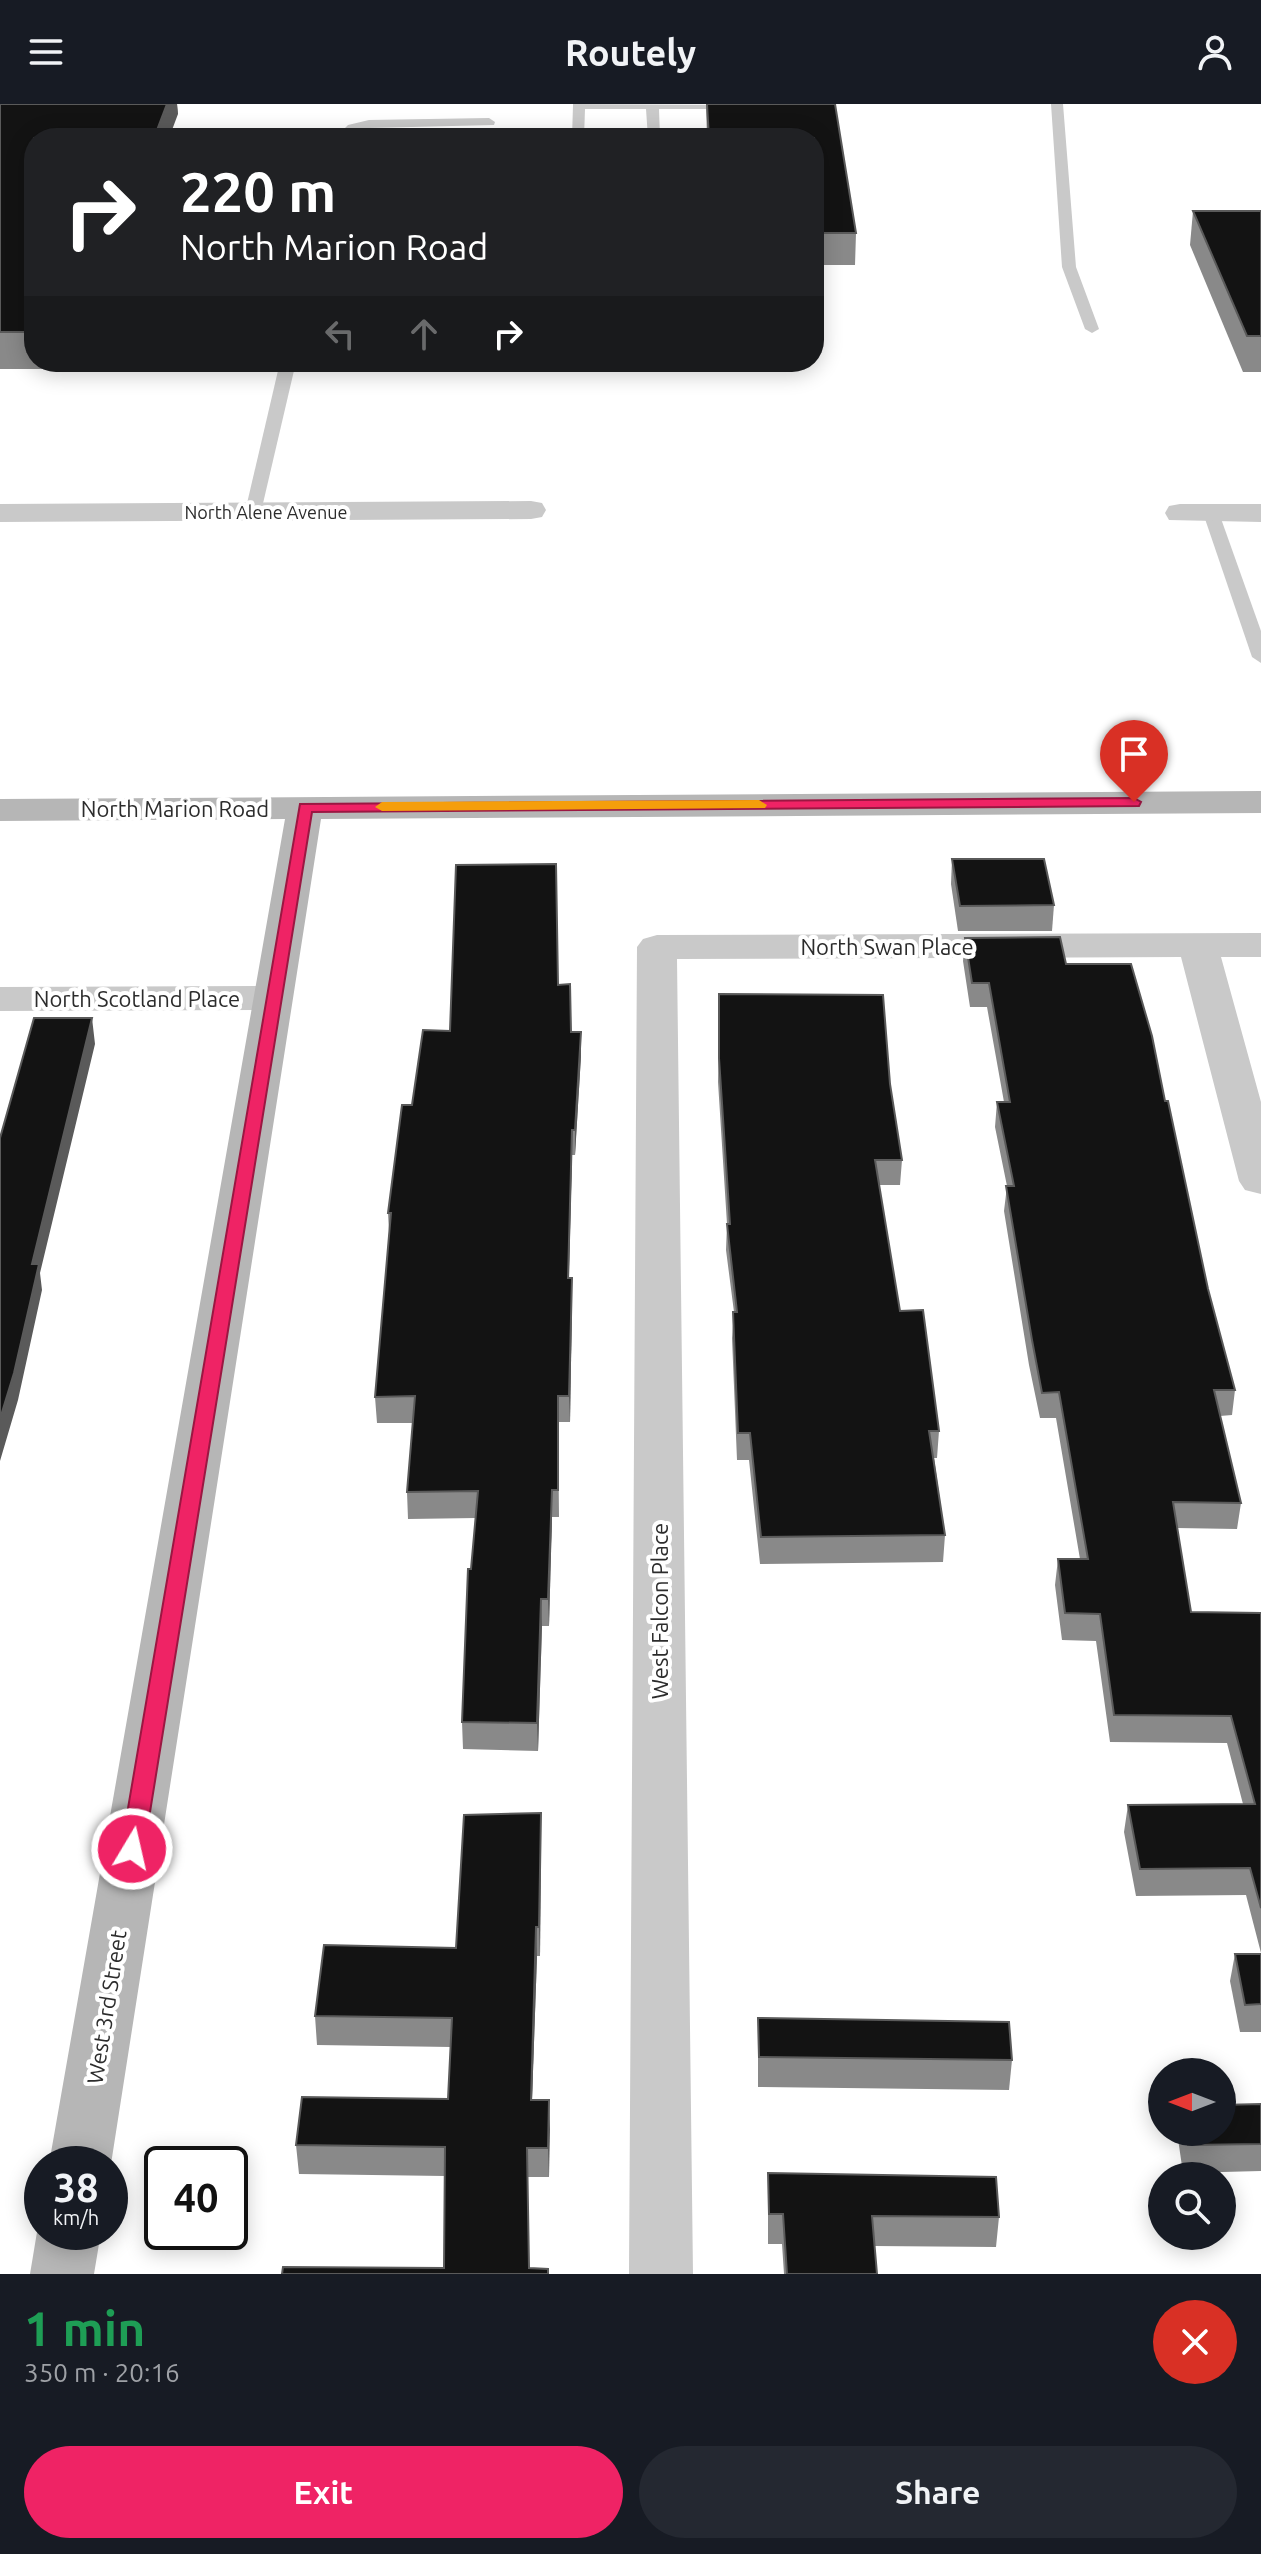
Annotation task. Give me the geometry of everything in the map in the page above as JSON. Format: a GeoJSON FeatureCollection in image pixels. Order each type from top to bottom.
{"type":"FeatureCollection","features":[{"type":"Feature","properties":{"kind":"street","name":"North Alene Avenue"},"geometry":{"type":"LineString","coordinates":[[0,513],[531,510]]}},
{"type":"Feature","properties":{"kind":"street"},"geometry":{"type":"LineString","coordinates":[[1180,513],[1261,513]]}},
{"type":"Feature","properties":{"kind":"street","name":"North Marion Road"},"geometry":{"type":"LineString","coordinates":[[0,810],[1261,802]]}},
{"type":"Feature","properties":{"kind":"street","name":"West 3rd Street"},"geometry":{"type":"LineString","coordinates":[[83,2146],[305,807]]}},
{"type":"Feature","properties":{"kind":"street"},"geometry":{"type":"LineString","coordinates":[[1198,945],[1261,1181]]}},
{"type":"Feature","properties":{"kind":"street","name":"North Swan Place"},"geometry":{"type":"LineString","coordinates":[[657,947],[1261,945]]}},
{"type":"Feature","properties":{"kind":"street","name":"West Falcon Place"},"geometry":{"type":"LineString","coordinates":[[657,947],[661,2274]]}},
{"type":"Feature","properties":{"kind":"street","name":"North Scotland Place"},"geometry":{"type":"LineString","coordinates":[[0,999],[273,998]]}},
{"type":"Feature","properties":{"kind":"street"},"geometry":{"type":"LineString","coordinates":[[62,2274],[66,2250]]}},
{"type":"Feature","properties":{"kind":"lane"},"geometry":{"type":"LineString","coordinates":[[652,104],[653,128]]}},
{"type":"Feature","properties":{"kind":"lane"},"geometry":{"type":"LineString","coordinates":[[1057,104],[1069,267],[1092,329]]}},
{"type":"Feature","properties":{"kind":"lane"},"geometry":{"type":"LineString","coordinates":[[578,128],[579,105],[761,105]]}},
{"type":"Feature","properties":{"kind":"lane"},"geometry":{"type":"LineString","coordinates":[[353,128],[369,124],[489,122]]}},
{"type":"Feature","properties":{"kind":"lane"},"geometry":{"type":"LineString","coordinates":[[253,512],[286,372]]}},
{"type":"Feature","properties":{"kind":"lane"},"geometry":{"type":"LineString","coordinates":[[1211,513],[1261,657]]}},
{"type":"Feature","properties":{"kind":"building"},"geometry":{"type":"Polygon","coordinates":[[[0,104],[167,104],[158,128],[24,128],[24,332],[0,332],[0,104]]]}},
{"type":"Feature","properties":{"kind":"building"},"geometry":{"type":"Polygon","coordinates":[[[707,104],[835,104],[856,233],[824,233],[824,128],[708,128],[707,104]]]}},
{"type":"Feature","properties":{"kind":"building"},"geometry":{"type":"Polygon","coordinates":[[[1193,211],[1261,211],[1261,336],[1247,336],[1193,211]]]}},
{"type":"Feature","properties":{"kind":"building"},"geometry":{"type":"Polygon","coordinates":[[[952,859],[1044,859],[1054,905],[960,906],[952,859]]]}},
{"type":"Feature","properties":{"kind":"building"},"geometry":{"type":"Polygon","coordinates":[[[556,864],[558,985],[570,984],[571,1032],[581,1032],[575,1130],[572,1130],[569,1396],[558,1396],[558,1490],[552,1490],[548,1599],[541,1599],[537,1723],[462,1722],[468,1569],[471,1569],[478,1491],[407,1492],[415,1396],[375,1397],[391,1213],[388,1213],[402,1105],[412,1105],[423,1030],[450,1031],[456,865],[556,864]]]}},
{"type":"Feature","properties":{"kind":"building"},"geometry":{"type":"Polygon","coordinates":[[[1060,937],[1066,964],[1131,964],[1152,1036],[1165,1101],[1168,1101],[1208,1289],[1235,1390],[1214,1390],[1241,1503],[1173,1502],[1191,1612],[1261,1613],[1261,1908],[1250,1868],[1140,1869],[1128,1805],[1255,1804],[1231,1716],[1114,1715],[1100,1614],[1065,1613],[1058,1559],[1088,1559],[1059,1392],[1042,1393],[1032,1340],[1006,1186],[1014,1186],[997,1102],[1010,1102],[989,983],[972,983],[965,938],[1060,937]]]}},
{"type":"Feature","properties":{"kind":"building"},"geometry":{"type":"Polygon","coordinates":[[[719,994],[883,995],[890,1084],[902,1160],[875,1160],[900,1311],[923,1310],[939,1431],[929,1431],[945,1535],[761,1537],[750,1433],[738,1433],[733,1312],[737,1312],[727,1224],[730,1224],[719,1058],[719,994]]]}},
{"type":"Feature","properties":{"kind":"building"},"geometry":{"type":"Polygon","coordinates":[[[34,1018],[92,1018],[32,1264],[39,1264],[0,1419],[0,1138],[34,1018]]]}},
{"type":"Feature","properties":{"kind":"building"},"geometry":{"type":"Polygon","coordinates":[[[541,1813],[531,2100],[549,2100],[548,2148],[527,2148],[529,2268],[548,2269],[548,2274],[282,2274],[283,2267],[444,2268],[445,2147],[296,2145],[302,2097],[448,2099],[452,2018],[315,2016],[324,1945],[456,1948],[464,1815],[541,1813]]]}},
{"type":"Feature","properties":{"kind":"building"},"geometry":{"type":"Polygon","coordinates":[[[1235,1954],[1261,1954],[1261,2004],[1245,2005],[1235,1954]]]}},
{"type":"Feature","properties":{"kind":"building"},"geometry":{"type":"Polygon","coordinates":[[[758,2018],[1009,2022],[1012,2060],[759,2057],[758,2018]]]}},
{"type":"Feature","properties":{"kind":"building"},"geometry":{"type":"Polygon","coordinates":[[[1261,2104],[1261,2144],[1236,2144],[1236,2105],[1261,2104]]]}},
{"type":"Feature","properties":{"kind":"building"},"geometry":{"type":"Polygon","coordinates":[[[768,2173],[996,2177],[999,2217],[872,2216],[877,2274],[787,2274],[783,2214],[769,2214],[768,2173]]]}},
{"type":"Feature","properties":{"kind":"slow traffic"},"geometry":{"type":"LineString","coordinates":[[382,807],[759,805]]}},
{"type":"Feature","properties":{"kind":"route"},"geometry":{"type":"LineString","coordinates":[[132,1849],[305,807],[1134,802]]}}]}
